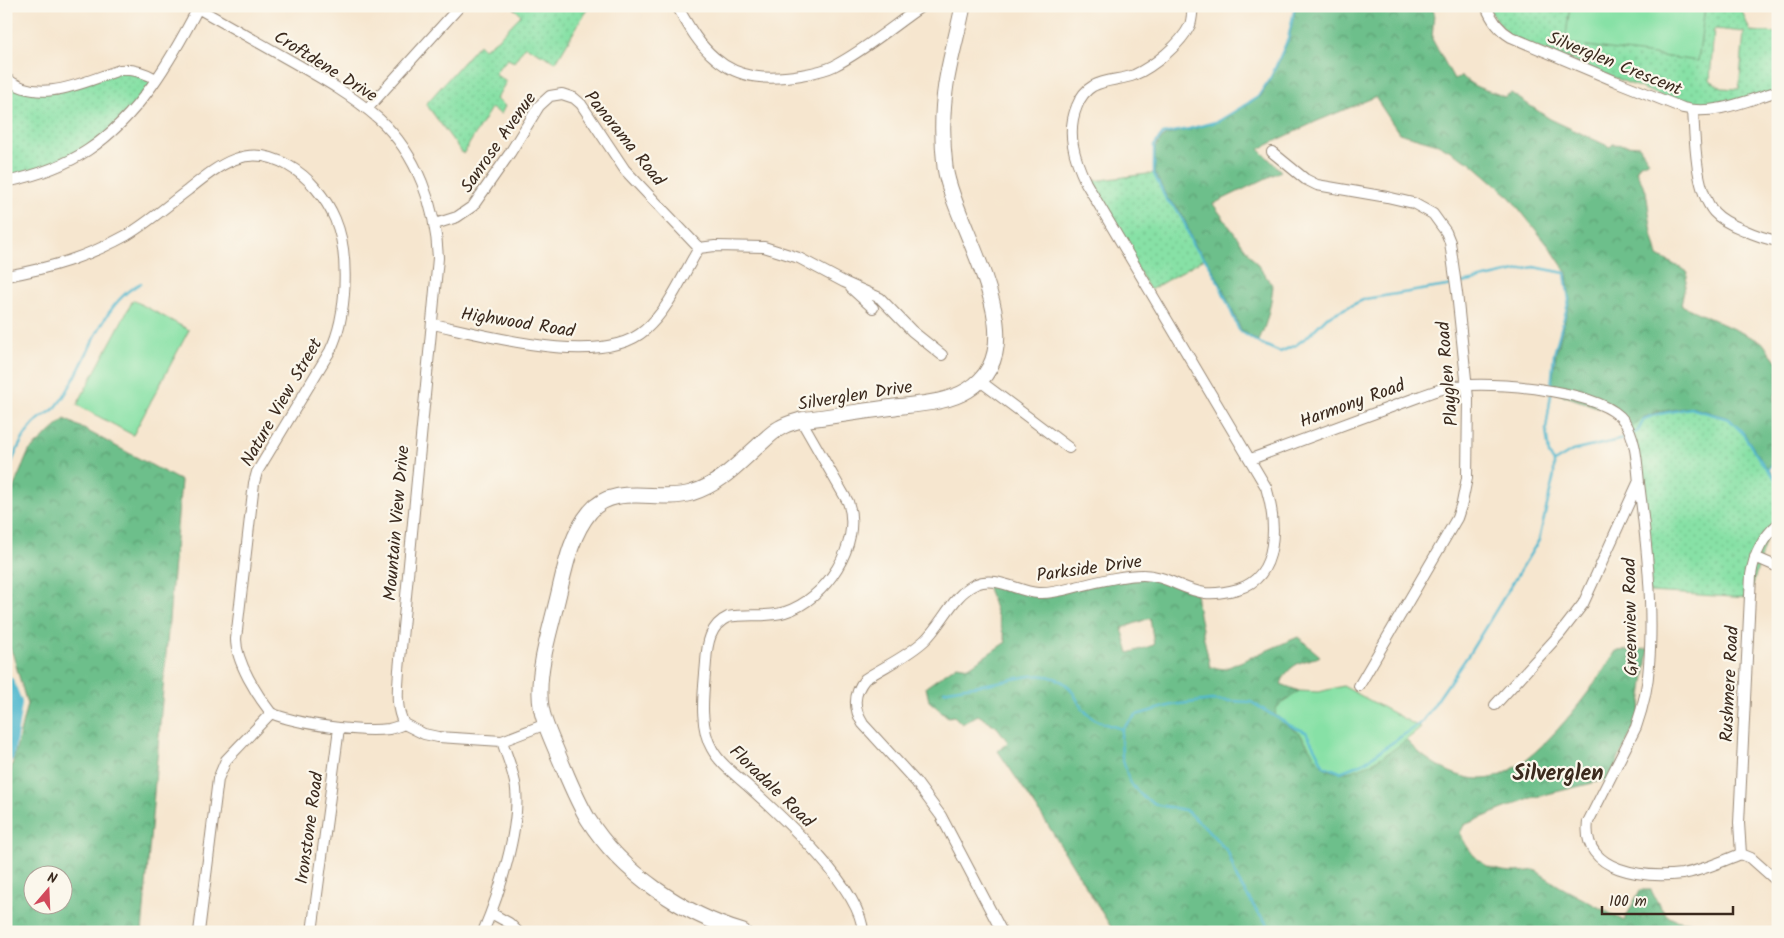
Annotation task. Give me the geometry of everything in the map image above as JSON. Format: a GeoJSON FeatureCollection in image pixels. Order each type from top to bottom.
{"type":"FeatureCollection","features":[{"type":"Feature","properties":{"kind":"street"},"geometry":{"type":"LineString","coordinates":[[367,109],[460,6]]}},
{"type":"Feature","properties":{"kind":"street"},"geometry":{"type":"LineString","coordinates":[[677,6],[695,36],[716,60],[744,75],[761,78],[779,78],[817,72],[832,67],[922,6]]}},
{"type":"Feature","properties":{"kind":"street","name":"Silverglen Drive"},"geometry":{"type":"LineString","coordinates":[[743,932],[704,917],[678,904],[649,883],[610,846],[588,819],[576,797],[546,724],[541,707],[540,694],[544,656],[570,549],[576,533],[590,512],[603,500],[619,496],[674,496],[698,491],[720,480],[776,430],[802,420],[932,402],[963,393],[980,382],[989,370],[994,360],[997,341],[996,325],[978,260],[951,193],[944,153],[946,84],[963,6]]}},
{"type":"Feature","properties":{"kind":"street","name":"Parkside Drive"},"geometry":{"type":"LineString","coordinates":[[1002,932],[941,816],[916,782],[870,733],[858,716],[854,702],[860,685],[925,640],[957,599],[976,583],[996,582],[1030,592],[1046,594],[1140,575],[1158,577],[1205,593],[1226,592],[1246,586],[1255,580],[1264,569],[1269,558],[1274,532],[1272,508],[1266,487],[1086,182],[1075,157],[1072,142],[1071,127],[1073,115],[1085,93],[1100,83],[1134,75],[1154,64],[1184,35],[1190,24],[1193,6]]}},
{"type":"Feature","properties":{"kind":"street","name":"Silverglen Crescent"},"geometry":{"type":"LineString","coordinates":[[1486,6],[1500,28],[1522,42],[1657,98],[1693,110],[1701,178],[1708,204],[1715,213],[1730,224],[1752,234],[1778,240]]}},
{"type":"Feature","properties":{"kind":"street"},"geometry":{"type":"LineString","coordinates":[[6,182],[67,162],[88,150],[125,118],[156,78],[196,7]]}},
{"type":"Feature","properties":{"kind":"street","name":"Croftdene Drive"},"geometry":{"type":"LineString","coordinates":[[196,7],[325,80],[367,109],[391,132],[412,162],[425,190],[435,224],[438,258],[433,324]]}},
{"type":"Feature","properties":{"kind":"street"},"geometry":{"type":"LineString","coordinates":[[6,78],[21,87],[36,92],[58,90],[120,70],[140,71],[156,78]]}},
{"type":"Feature","properties":{"kind":"street"},"geometry":{"type":"LineString","coordinates":[[1693,110],[1718,108],[1778,91]]}},
{"type":"Feature","properties":{"kind":"street","name":"Sanrose Avenue"},"geometry":{"type":"LineString","coordinates":[[435,224],[458,217],[473,206],[510,153],[538,106],[550,96],[562,94]]}},
{"type":"Feature","properties":{"kind":"street","name":"Panorama Road"},"geometry":{"type":"LineString","coordinates":[[562,94],[574,98],[585,109],[625,170],[699,248]]}},
{"type":"Feature","properties":{"kind":"street","name":"Playglen Road"},"geometry":{"type":"LineString","coordinates":[[1272,152],[1300,176],[1317,185],[1401,200],[1429,210],[1446,232],[1450,242],[1467,385],[1469,428],[1467,478],[1459,512],[1423,578],[1359,686]]}},
{"type":"Feature","properties":{"kind":"street","name":"Nature View Street"},"geometry":{"type":"LineString","coordinates":[[6,276],[59,265],[96,252],[150,220],[213,170],[225,162],[238,157],[254,155],[282,161],[300,172],[318,192],[332,213],[340,232],[345,267],[339,331],[330,351],[260,466],[254,483],[236,646],[242,664],[271,713]]}},
{"type":"Feature","properties":{"kind":"street"},"geometry":{"type":"LineString","coordinates":[[699,248],[716,246],[755,247],[774,249],[799,258],[844,282],[880,298],[912,331],[942,354]]}},
{"type":"Feature","properties":{"kind":"street","name":"Highwood Road"},"geometry":{"type":"LineString","coordinates":[[433,324],[521,342],[562,348],[607,347],[624,343],[639,334],[654,321],[674,294],[699,248]]}},
{"type":"Feature","properties":{"kind":"street"},"geometry":{"type":"LineString","coordinates":[[844,282],[872,308]]}},
{"type":"Feature","properties":{"kind":"street","name":"Mountain View Drive"},"geometry":{"type":"LineString","coordinates":[[404,724],[399,714],[397,697],[433,324]]}},
{"type":"Feature","properties":{"kind":"street"},"geometry":{"type":"LineString","coordinates":[[980,382],[1069,448]]}},
{"type":"Feature","properties":{"kind":"street","name":"Harmony Road"},"geometry":{"type":"LineString","coordinates":[[1251,459],[1421,396],[1450,387],[1467,385]]}},
{"type":"Feature","properties":{"kind":"street","name":"Greenview Road"},"geometry":{"type":"LineString","coordinates":[[1467,385],[1495,385],[1541,390],[1586,399],[1606,406],[1620,416],[1633,442],[1639,482],[1649,608],[1650,649],[1648,679],[1636,728],[1588,822],[1588,836],[1596,854],[1611,866],[1621,870],[1649,875],[1692,872],[1740,854]]}},
{"type":"Feature","properties":{"kind":"street","name":"Floradale Road"},"geometry":{"type":"LineString","coordinates":[[802,420],[851,510],[852,527],[849,546],[840,565],[826,582],[814,595],[797,607],[779,614],[728,617],[715,626],[707,650],[703,709],[706,732],[712,749],[726,765],[788,823],[831,871],[858,910],[863,932]]}},
{"type":"Feature","properties":{"kind":"street"},"geometry":{"type":"LineString","coordinates":[[1495,705],[1560,635],[1583,604],[1639,482]]}},
{"type":"Feature","properties":{"kind":"street","name":"Rushmere Road"},"geometry":{"type":"LineString","coordinates":[[1740,854],[1739,823],[1751,574],[1755,557],[1768,534],[1778,524]]}},
{"type":"Feature","properties":{"kind":"street"},"geometry":{"type":"LineString","coordinates":[[1755,557],[1778,567]]}},
{"type":"Feature","properties":{"kind":"street"},"geometry":{"type":"LineString","coordinates":[[199,932],[218,778],[226,760],[271,713],[279,717],[339,728],[391,729],[404,724],[424,734],[438,737],[502,741],[546,724]]}},
{"type":"Feature","properties":{"kind":"street","name":"Ironstone Road"},"geometry":{"type":"LineString","coordinates":[[312,932],[339,728]]}},
{"type":"Feature","properties":{"kind":"street"},"geometry":{"type":"LineString","coordinates":[[483,932],[491,913],[514,826],[516,789],[511,766],[502,741]]}},
{"type":"Feature","properties":{"kind":"street"},"geometry":{"type":"LineString","coordinates":[[1740,854],[1751,858],[1778,882]]}},
{"type":"Feature","properties":{"kind":"street"},"geometry":{"type":"LineString","coordinates":[[491,913],[509,923],[518,932]]}},
{"type":"Feature","properties":{"kind":"green space"},"geometry":{"type":"Polygon","coordinates":[[[512,6],[589,6],[556,62],[525,46],[514,62],[508,59],[500,66],[495,74],[506,82],[496,99],[505,106],[501,114],[491,108],[463,154],[426,104],[479,44],[484,49],[500,37],[521,15],[512,6]]]}},
{"type":"Feature","properties":{"kind":"green space"},"geometry":{"type":"Polygon","coordinates":[[[1296,6],[1432,6],[1434,13],[1432,39],[1454,79],[1462,76],[1477,87],[1504,97],[1511,93],[1550,119],[1610,147],[1613,144],[1639,146],[1649,161],[1640,164],[1636,171],[1646,191],[1652,233],[1658,256],[1688,272],[1681,305],[1762,342],[1778,363],[1778,386],[1774,400],[1778,404],[1778,459],[1769,469],[1763,463],[1744,433],[1729,418],[1691,407],[1657,412],[1642,418],[1629,428],[1620,415],[1551,391],[1556,354],[1570,301],[1567,273],[1551,249],[1508,195],[1470,162],[1438,144],[1399,133],[1375,97],[1315,122],[1259,149],[1281,171],[1213,204],[1273,286],[1268,315],[1258,341],[1241,330],[1220,282],[1208,261],[1194,245],[1179,209],[1167,198],[1155,173],[1155,148],[1164,136],[1220,121],[1261,96],[1289,39],[1296,6]]]}},
{"type":"Feature","properties":{"kind":"green space"},"geometry":{"type":"Polygon","coordinates":[[[1486,6],[1570,6],[1566,43],[1698,60],[1705,6],[1740,6],[1750,31],[1778,33],[1778,92],[1700,111],[1510,37],[1486,6]],[[1714,29],[1710,80],[1722,88],[1739,89],[1744,32],[1714,29]]]}},
{"type":"Feature","properties":{"kind":"green space"},"geometry":{"type":"Polygon","coordinates":[[[1570,6],[1705,6],[1698,61],[1565,43],[1570,6]]]}},
{"type":"Feature","properties":{"kind":"green space"},"geometry":{"type":"Polygon","coordinates":[[[120,70],[156,78],[141,99],[88,150],[6,182],[6,77],[37,91],[120,70]]]}},
{"type":"Feature","properties":{"kind":"green space"},"geometry":{"type":"Polygon","coordinates":[[[1155,173],[1167,198],[1179,209],[1194,245],[1205,258],[1150,290],[1086,182],[1155,173]]]}},
{"type":"Feature","properties":{"kind":"green space"},"geometry":{"type":"Polygon","coordinates":[[[133,300],[189,330],[133,435],[77,405],[133,300]]]}},
{"type":"Feature","properties":{"kind":"green space"},"geometry":{"type":"Polygon","coordinates":[[[1691,407],[1730,418],[1744,433],[1763,463],[1778,479],[1778,523],[1767,535],[1749,598],[1649,592],[1629,428],[1642,418],[1657,412],[1691,407]]]}},
{"type":"Feature","properties":{"kind":"green space"},"geometry":{"type":"Polygon","coordinates":[[[65,419],[181,481],[142,932],[6,932],[6,790],[27,704],[13,655],[6,639],[6,505],[29,451],[65,419]]]}},
{"type":"Feature","properties":{"kind":"green space"},"geometry":{"type":"Polygon","coordinates":[[[1140,575],[1196,591],[1210,667],[1224,669],[1298,637],[1320,656],[1303,661],[1288,671],[1281,684],[1299,691],[1277,707],[1284,723],[1299,733],[1322,765],[1328,770],[1348,772],[1373,763],[1406,740],[1425,758],[1449,772],[1475,779],[1501,775],[1533,754],[1550,738],[1580,703],[1616,651],[1649,649],[1639,717],[1609,779],[1527,799],[1464,825],[1460,833],[1473,855],[1490,867],[1510,872],[1535,870],[1559,886],[1624,921],[1640,890],[1651,890],[1665,913],[1675,920],[1682,922],[1701,923],[1702,932],[1114,932],[1046,822],[998,751],[1008,742],[997,727],[978,715],[962,724],[954,716],[948,717],[929,701],[926,687],[957,665],[969,667],[1006,642],[986,582],[1030,593],[1140,575]],[[1150,618],[1122,628],[1129,653],[1154,645],[1150,618]]]}},
{"type":"Feature","properties":{"kind":"green space"},"geometry":{"type":"Polygon","coordinates":[[[1343,686],[1421,728],[1390,752],[1363,767],[1338,772],[1327,769],[1322,766],[1299,733],[1275,714],[1277,707],[1299,691],[1319,692],[1343,686]]]}},
{"type":"Feature","properties":{"kind":"waterway"},"geometry":{"type":"LineString","coordinates":[[1295,6],[1288,39],[1271,77],[1258,97],[1219,121],[1163,134],[1154,146],[1154,174],[1166,199],[1177,210],[1185,224],[1193,246],[1207,261],[1219,283],[1239,330],[1257,342],[1280,352],[1296,345],[1327,317],[1365,299],[1453,285]]}},
{"type":"Feature","properties":{"kind":"waterway"},"geometry":{"type":"LineString","coordinates":[[1458,284],[1534,267],[1565,273],[1569,300],[1554,354],[1551,388]]}},
{"type":"Feature","properties":{"kind":"waterway"},"geometry":{"type":"LineString","coordinates":[[6,476],[19,446],[32,426],[54,409],[65,394],[97,333],[114,306],[125,294],[141,283]]}},
{"type":"Feature","properties":{"kind":"waterway"},"geometry":{"type":"LineString","coordinates":[[1274,932],[1258,913],[1237,879],[1228,852],[1205,827],[1185,810],[1158,805],[1144,798],[1130,783],[1122,757],[1122,729],[1136,715],[1172,705],[1211,700],[1251,702],[1291,726],[1306,732],[1324,766],[1340,772],[1363,763],[1422,722],[1469,654],[1539,540],[1554,475],[1554,462],[1549,454],[1546,429],[1551,394]]}},
{"type":"Feature","properties":{"kind":"waterway"},"geometry":{"type":"LineString","coordinates":[[1634,433],[1638,431],[1644,419],[1654,415],[1690,408],[1729,419],[1742,432],[1762,463],[1778,482]]}},
{"type":"Feature","properties":{"kind":"waterway"},"geometry":{"type":"LineString","coordinates":[[1554,462],[1572,451],[1629,436]]}},
{"type":"Feature","properties":{"kind":"waterway"},"geometry":{"type":"LineString","coordinates":[[1768,470],[1778,459]]}},
{"type":"Feature","properties":{"kind":"waterway"},"geometry":{"type":"LineString","coordinates":[[944,691],[1023,677],[1052,677],[1070,688],[1084,711],[1089,715],[1098,721],[1122,729]]}},
{"type":"Feature","properties":{"kind":"waterway"},"geometry":{"type":"LineString","coordinates":[[6,683],[14,703],[6,755]]}},
{"type":"Feature","properties":{"kind":"district","name":"Silverglen"},"geometry":{"type":"Point","coordinates":[1558,772]}}]}
